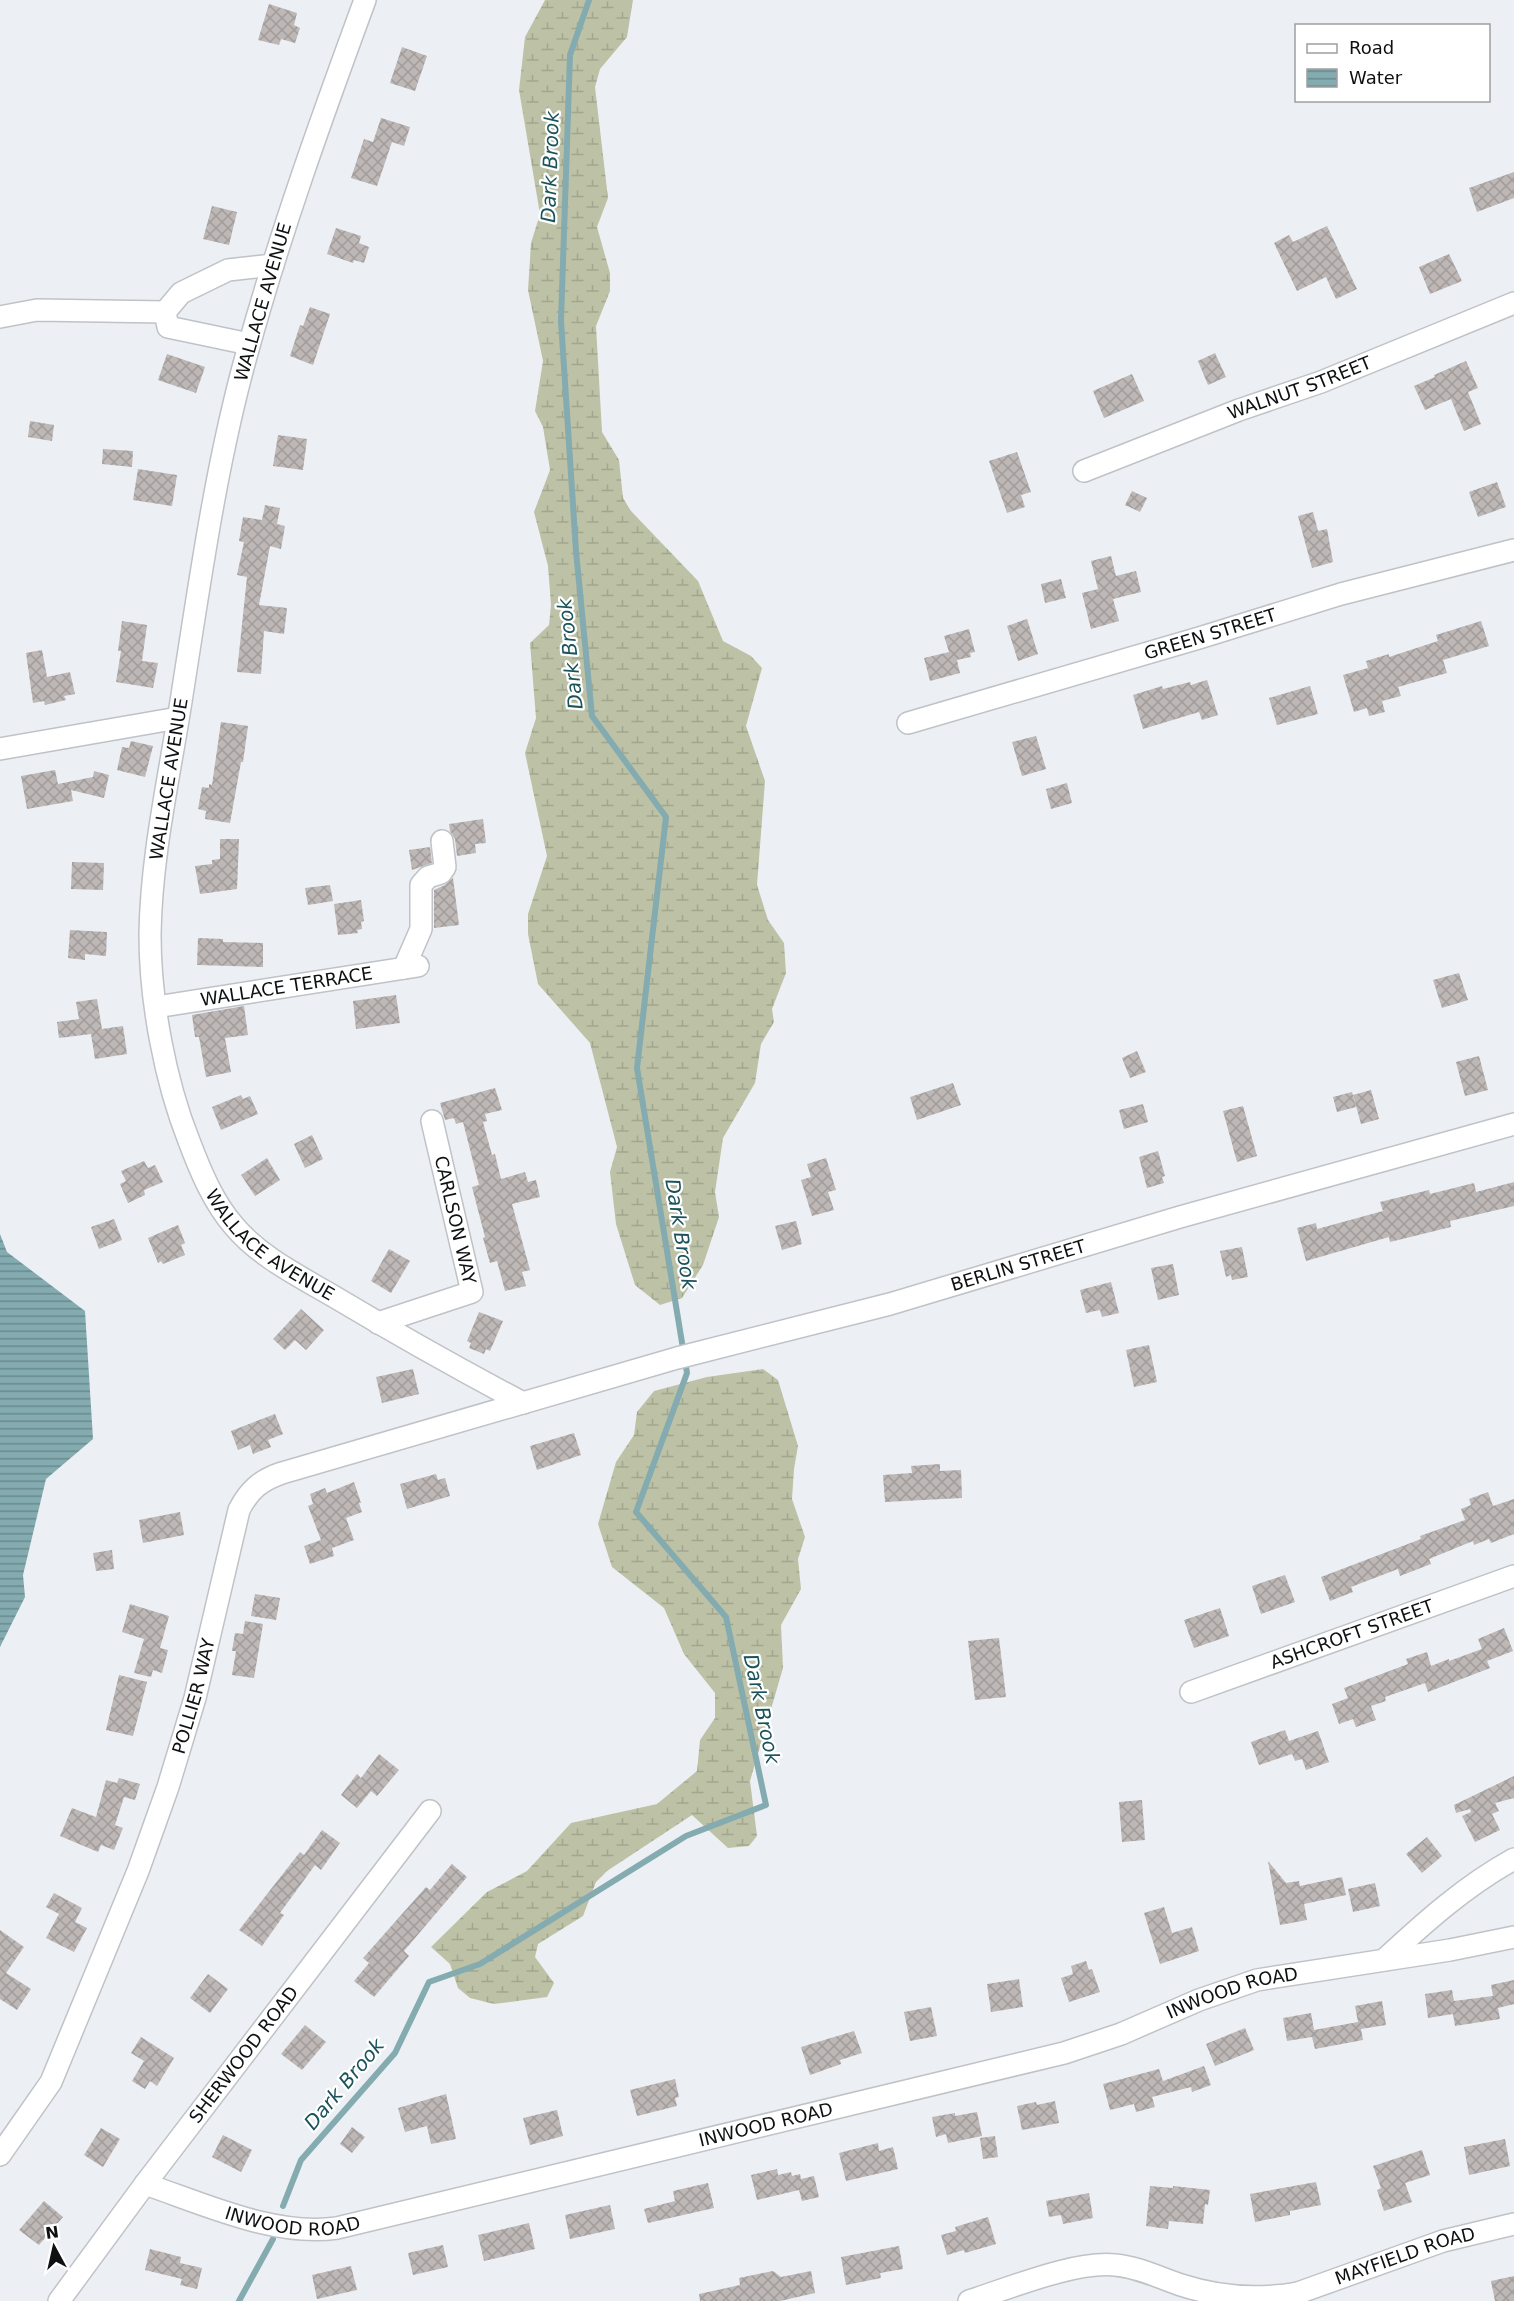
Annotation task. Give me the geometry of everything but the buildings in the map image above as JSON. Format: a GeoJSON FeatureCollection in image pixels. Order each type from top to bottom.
{"type":"FeatureCollection","features":[{"type":"Feature","properties":{"kind":"street","name":"WALLACE AVENUE"},"geometry":{"type":"LineString","coordinates":[[365,0],[298,183],[249,344],[224,449],[178,718],[152,894],[151,957],[156,1007],[168,1074],[181,1122],[210,1189],[227,1217],[244,1237],[268,1257],[425,1351],[523,1403]]}},
{"type":"Feature","properties":{"kind":"street"},"geometry":{"type":"LineString","coordinates":[[165,312],[181,293],[228,270],[273,265]]}},
{"type":"Feature","properties":{"kind":"street","name":"WALNUT STREET"},"geometry":{"type":"LineString","coordinates":[[1084,471],[1239,410],[1321,382],[1514,303]]}},
{"type":"Feature","properties":{"kind":"street"},"geometry":{"type":"LineString","coordinates":[[0,318],[37,310],[165,312]]}},
{"type":"Feature","properties":{"kind":"street"},"geometry":{"type":"LineString","coordinates":[[165,312],[168,327],[249,344]]}},
{"type":"Feature","properties":{"kind":"street","name":"GREEN STREET"},"geometry":{"type":"LineString","coordinates":[[908,723],[1199,639],[1341,594],[1514,550]]}},
{"type":"Feature","properties":{"kind":"street"},"geometry":{"type":"LineString","coordinates":[[0,749],[178,718]]}},
{"type":"Feature","properties":{"kind":"street","name":"WALLACE TERRACE"},"geometry":{"type":"LineString","coordinates":[[156,1007],[411,967],[421,929],[421,885],[428,877],[441,873],[445,867],[442,841]]}},
{"type":"Feature","properties":{"kind":"street","name":"CARLSON WAY"},"geometry":{"type":"LineString","coordinates":[[378,1323],[472,1292],[432,1121]]}},
{"type":"Feature","properties":{"kind":"street","name":"BERLIN STREET"},"geometry":{"type":"LineString","coordinates":[[523,1403],[684,1356],[879,1307],[1180,1217],[1514,1124]]}},
{"type":"Feature","properties":{"kind":"street","name":"POLLIER WAY"},"geometry":{"type":"LineString","coordinates":[[0,2155],[51,2082],[138,1871],[160,1812],[189,1720],[236,1520],[248,1494],[260,1483],[282,1473],[523,1403]]}},
{"type":"Feature","properties":{"kind":"street","name":"ASHCROFT STREET"},"geometry":{"type":"LineString","coordinates":[[1191,1692],[1514,1576]]}},
{"type":"Feature","properties":{"kind":"street","name":"SHERWOOD ROAD"},"geometry":{"type":"LineString","coordinates":[[59,2301],[144,2184],[430,1811]]}},
{"type":"Feature","properties":{"kind":"street"},"geometry":{"type":"LineString","coordinates":[[1384,1960],[1453,1899],[1514,1859]]}},
{"type":"Feature","properties":{"kind":"street","name":"INWOOD ROAD"},"geometry":{"type":"LineString","coordinates":[[144,2184],[279,2227],[313,2231],[337,2228],[1064,2053],[1121,2034],[1199,2000],[1257,1980],[1450,1950],[1514,1937]]}},
{"type":"Feature","properties":{"kind":"street","name":"MAYFIELD ROAD"},"geometry":{"type":"LineString","coordinates":[[969,2301],[1048,2276],[1101,2265],[1126,2267],[1183,2286],[1225,2296],[1291,2297],[1443,2241],[1514,2224]]}},
{"type":"Feature","properties":{"kind":"green space"},"geometry":{"type":"Polygon","coordinates":[[[545,0],[633,0],[627,37],[600,69],[595,87],[608,198],[597,227],[610,273],[610,291],[596,326],[602,432],[619,460],[623,498],[631,511],[698,581],[723,641],[751,656],[762,668],[746,726],[765,781],[757,885],[768,920],[784,943],[786,973],[772,1009],[774,1022],[761,1044],[755,1083],[723,1138],[715,1192],[719,1217],[703,1265],[682,1298],[660,1305],[635,1285],[616,1224],[610,1172],[617,1147],[590,1043],[538,984],[528,934],[528,914],[547,856],[525,753],[536,718],[530,643],[549,625],[551,605],[548,566],[534,512],[550,470],[543,427],[535,411],[543,361],[528,290],[531,243],[540,214],[519,90],[525,37],[545,0]]]}},
{"type":"Feature","properties":{"kind":"green space"},"geometry":{"type":"Polygon","coordinates":[[[763,1369],[778,1380],[798,1446],[792,1499],[805,1537],[798,1559],[801,1589],[781,1625],[783,1668],[750,1781],[757,1836],[749,1846],[728,1848],[692,1815],[607,1871],[596,1882],[583,1916],[538,1944],[535,1957],[554,1983],[547,1997],[494,2004],[470,1998],[458,1988],[450,1964],[431,1947],[487,1892],[527,1871],[571,1823],[657,1804],[697,1771],[700,1740],[715,1718],[715,1693],[684,1654],[664,1608],[612,1567],[598,1524],[616,1462],[634,1435],[637,1412],[654,1391],[707,1377],[763,1369]]]}},
{"type":"Feature","properties":{"kind":"water"},"geometry":{"type":"Polygon","coordinates":[[[0,1234],[7,1252],[85,1311],[93,1439],[46,1479],[23,1575],[25,1597],[0,1647],[0,1234]]]}},
{"type":"Feature","properties":{"kind":"waterway","name":"Dark Brook"},"geometry":{"type":"LineString","coordinates":[[283,2206],[301,2160],[395,2053],[429,1982],[480,1964],[686,1836],[766,1805],[726,1617],[636,1512],[687,1373],[637,1068],[666,817],[592,716],[576,551],[561,321],[570,55],[589,0]]}},
{"type":"Feature","properties":{"kind":"waterway","name":"Dark Brook"},"geometry":{"type":"LineString","coordinates":[[239,2301],[273,2239]]}}]}
